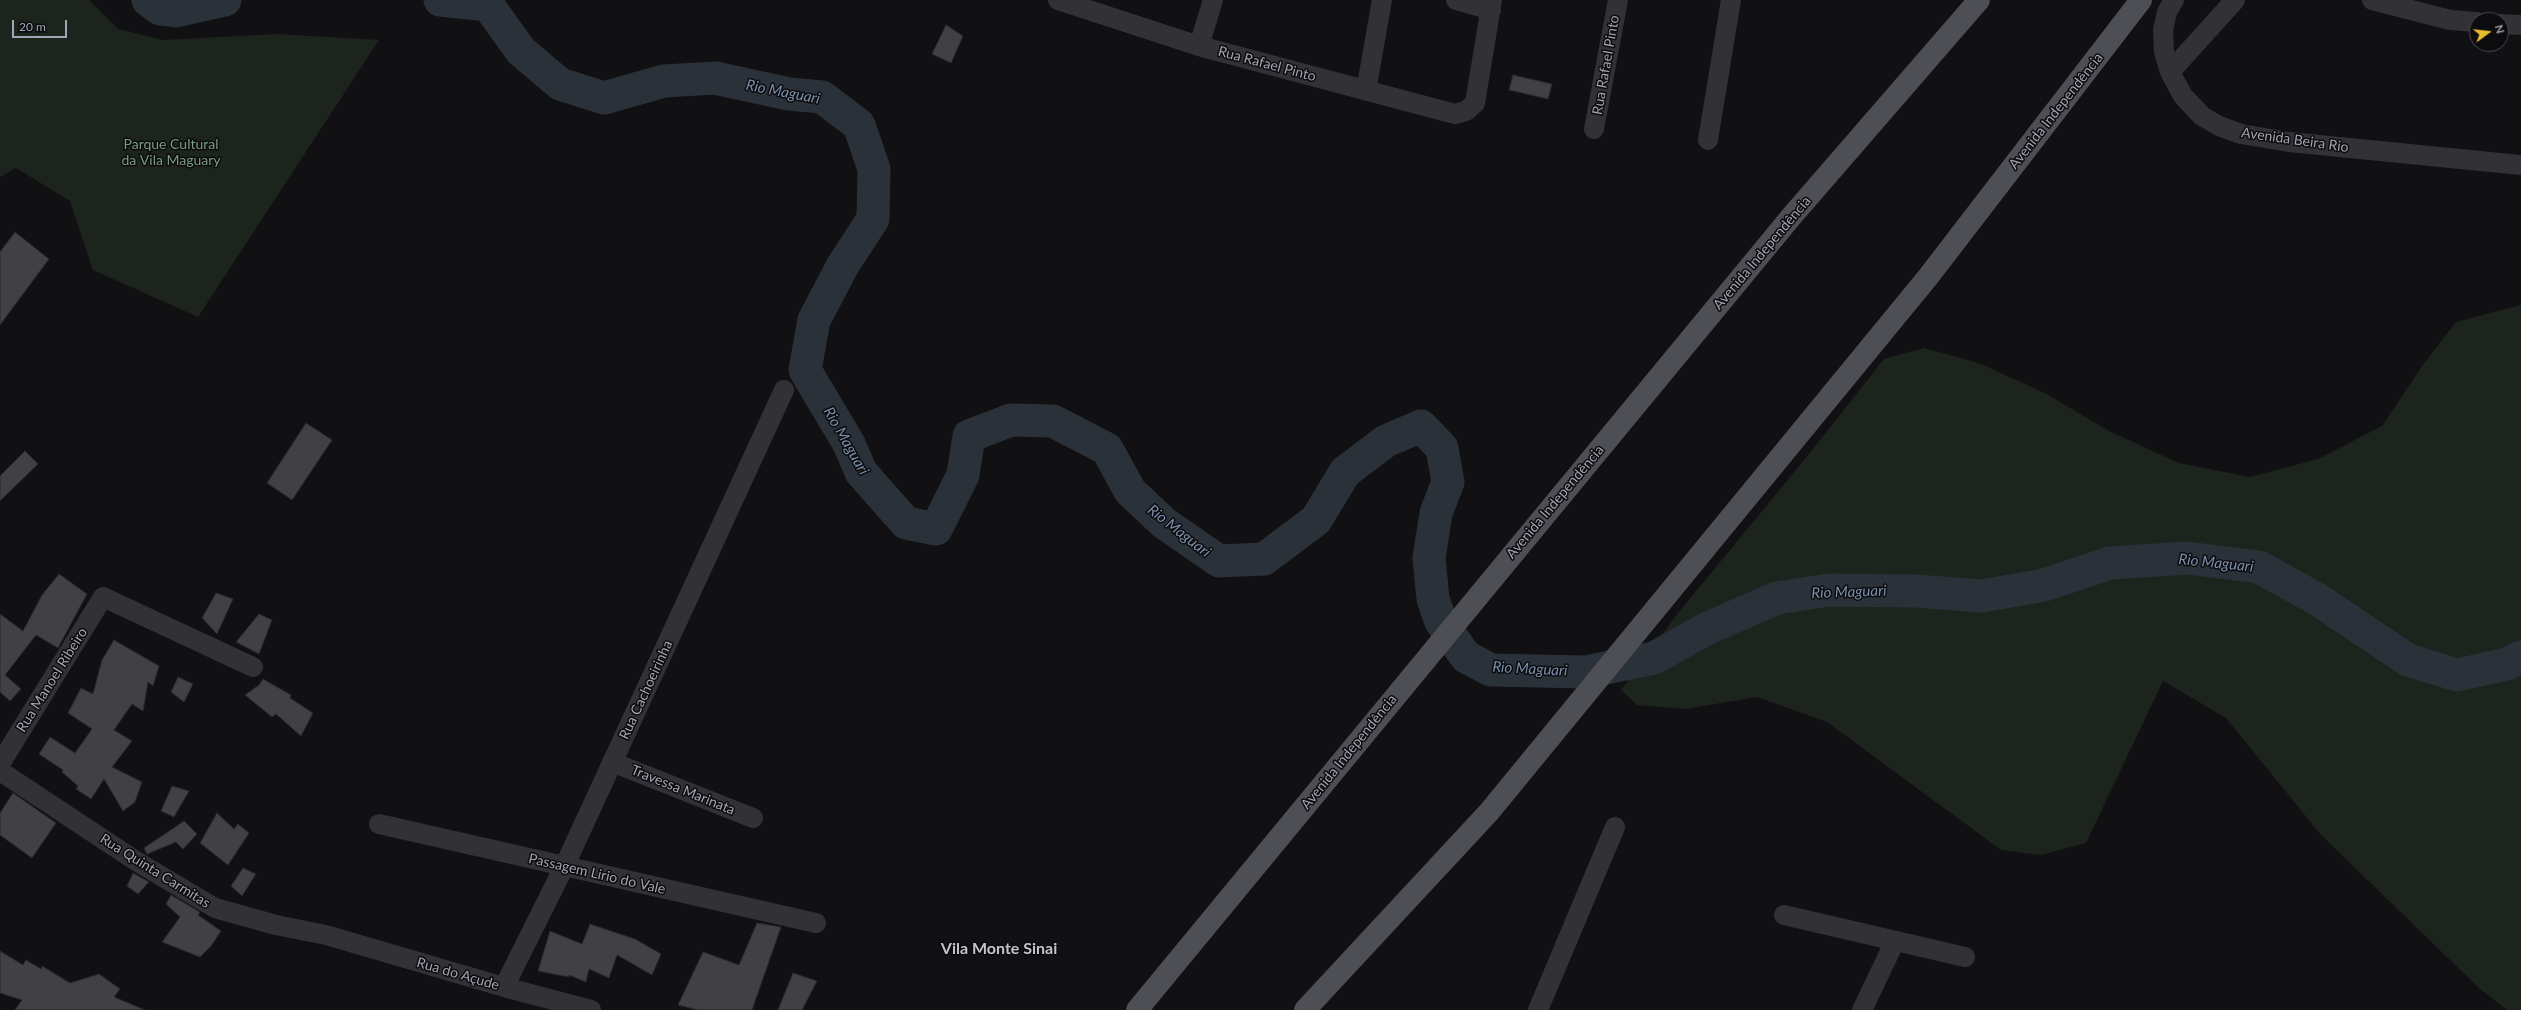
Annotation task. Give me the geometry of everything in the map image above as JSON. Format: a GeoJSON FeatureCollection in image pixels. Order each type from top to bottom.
{"type":"FeatureCollection","features":[{"type":"Feature","properties":{"kind":"main road","name":"Avenida Independência"},"geometry":{"type":"LineString","coordinates":[[1137,1010],[1791,217],[1979,0]]}},
{"type":"Feature","properties":{"kind":"main road","name":"Avenida Independência"},"geometry":{"type":"LineString","coordinates":[[1304,1010],[1489,812],[1928,277],[2141,0]]}},
{"type":"Feature","properties":{"kind":"street"},"geometry":{"type":"LineString","coordinates":[[1199,46],[1213,0]]}},
{"type":"Feature","properties":{"kind":"street"},"geometry":{"type":"LineString","coordinates":[[1366,91],[1382,0]]}},
{"type":"Feature","properties":{"kind":"street"},"geometry":{"type":"LineString","coordinates":[[1456,0],[1491,5]]}},
{"type":"Feature","properties":{"kind":"street","name":"Rua Rafael Pinto"},"geometry":{"type":"LineString","coordinates":[[1594,129],[1618,0]]}},
{"type":"Feature","properties":{"kind":"street"},"geometry":{"type":"LineString","coordinates":[[1708,140],[1731,0]]}},
{"type":"Feature","properties":{"kind":"street","name":"Avenida Beira Rio"},"geometry":{"type":"LineString","coordinates":[[2174,0],[2167,12],[2163,30],[2164,52],[2170,72],[2183,96],[2202,116],[2218,126],[2241,134],[2289,142],[2521,165]]}},
{"type":"Feature","properties":{"kind":"street"},"geometry":{"type":"LineString","coordinates":[[2170,72],[2235,0]]}},
{"type":"Feature","properties":{"kind":"street"},"geometry":{"type":"LineString","coordinates":[[2372,0],[2450,20],[2469,21]]}},
{"type":"Feature","properties":{"kind":"street","name":"Rua Rafael Pinto"},"geometry":{"type":"LineString","coordinates":[[1066,1],[1199,46],[1455,114],[1466,111],[1475,103],[1491,5]]}},
{"type":"Feature","properties":{"kind":"street"},"geometry":{"type":"LineString","coordinates":[[2509,25],[2521,26]]}},
{"type":"Feature","properties":{"kind":"street","name":"Rua Cachoeirinha"},"geometry":{"type":"LineString","coordinates":[[504,987],[564,866],[784,390]]}},
{"type":"Feature","properties":{"kind":"street","name":"Rua Manoel Ribeiro"},"geometry":{"type":"LineString","coordinates":[[0,764],[104,597],[253,667]]}},
{"type":"Feature","properties":{"kind":"street","name":"Travessa Marinata"},"geometry":{"type":"LineString","coordinates":[[612,762],[753,818]]}},
{"type":"Feature","properties":{"kind":"street","name":"Rua Quinta Carmitas"},"geometry":{"type":"LineString","coordinates":[[0,771],[136,861],[215,908],[276,925],[326,935]]}},
{"type":"Feature","properties":{"kind":"street","name":"Passagem Lirio do Vale"},"geometry":{"type":"LineString","coordinates":[[379,824],[816,923]]}},
{"type":"Feature","properties":{"kind":"street"},"geometry":{"type":"LineString","coordinates":[[1538,1010],[1615,827]]}},
{"type":"Feature","properties":{"kind":"street"},"geometry":{"type":"LineString","coordinates":[[1784,915],[1965,957]]}},
{"type":"Feature","properties":{"kind":"street","name":"Rua do Açude"},"geometry":{"type":"LineString","coordinates":[[326,935],[504,987],[591,1010]]}},
{"type":"Feature","properties":{"kind":"street"},"geometry":{"type":"LineString","coordinates":[[1862,1010],[1895,941]]}},
{"type":"Feature","properties":{"kind":"green space","name":"Parque Cultural da Vila Maguary"},"geometry":{"type":"Polygon","coordinates":[[[0,0],[89,0],[118,29],[163,40],[277,34],[379,40],[198,317],[93,270],[70,201],[16,168],[0,177],[0,0]]]}},
{"type":"Feature","properties":{"kind":"green space"},"geometry":{"type":"Polygon","coordinates":[[[2521,305],[2521,1010],[2507,1010],[2480,989],[2321,835],[2226,718],[2163,681],[2086,843],[2041,855],[2001,850],[1827,722],[1757,697],[1685,709],[1637,705],[1621,690],[1678,613],[1809,454],[1884,359],[1924,348],[1979,363],[2045,393],[2109,431],[2179,463],[2250,477],[2318,459],[2382,426],[2422,366],[2456,322],[2521,305]]]}},
{"type":"Feature","properties":{"kind":"building"},"geometry":{"type":"Polygon","coordinates":[[[946,25],[963,36],[951,63],[932,54],[946,25]]]}},
{"type":"Feature","properties":{"kind":"building"},"geometry":{"type":"Polygon","coordinates":[[[1513,75],[1552,84],[1548,99],[1509,90],[1513,75]]]}},
{"type":"Feature","properties":{"kind":"building"},"geometry":{"type":"Polygon","coordinates":[[[15,232],[49,259],[0,325],[0,252],[15,232]]]}},
{"type":"Feature","properties":{"kind":"building"},"geometry":{"type":"Polygon","coordinates":[[[306,423],[332,440],[292,500],[267,483],[306,423]]]}},
{"type":"Feature","properties":{"kind":"building"},"geometry":{"type":"Polygon","coordinates":[[[25,451],[38,464],[0,501],[0,476],[25,451]]]}},
{"type":"Feature","properties":{"kind":"building"},"geometry":{"type":"Polygon","coordinates":[[[59,574],[87,594],[58,648],[36,635],[5,675],[21,689],[10,701],[0,692],[0,614],[23,631],[42,595],[59,574]]]}},
{"type":"Feature","properties":{"kind":"building"},"geometry":{"type":"Polygon","coordinates":[[[216,593],[233,599],[217,634],[202,618],[216,593]]]}},
{"type":"Feature","properties":{"kind":"building"},"geometry":{"type":"Polygon","coordinates":[[[259,614],[272,620],[259,654],[236,642],[259,614]]]}},
{"type":"Feature","properties":{"kind":"building"},"geometry":{"type":"Polygon","coordinates":[[[114,640],[159,666],[153,686],[148,682],[143,711],[132,704],[114,730],[132,741],[112,767],[142,782],[135,802],[123,811],[104,779],[91,799],[76,789],[78,786],[62,772],[63,770],[39,754],[50,737],[75,753],[92,729],[68,713],[81,688],[93,694],[102,660],[114,640]]]}},
{"type":"Feature","properties":{"kind":"building"},"geometry":{"type":"Polygon","coordinates":[[[178,677],[193,684],[184,702],[171,692],[178,677]]]}},
{"type":"Feature","properties":{"kind":"building"},"geometry":{"type":"Polygon","coordinates":[[[263,679],[291,695],[290,698],[313,713],[301,736],[276,714],[272,717],[245,695],[259,685],[263,679]]]}},
{"type":"Feature","properties":{"kind":"building"},"geometry":{"type":"Polygon","coordinates":[[[172,786],[189,791],[174,817],[161,811],[172,786]]]}},
{"type":"Feature","properties":{"kind":"building"},"geometry":{"type":"Polygon","coordinates":[[[13,793],[56,823],[32,858],[0,835],[0,813],[13,793]]]}},
{"type":"Feature","properties":{"kind":"building"},"geometry":{"type":"Polygon","coordinates":[[[217,813],[234,829],[238,824],[249,833],[228,865],[200,843],[217,813]]]}},
{"type":"Feature","properties":{"kind":"building"},"geometry":{"type":"Polygon","coordinates":[[[184,821],[197,834],[183,849],[176,842],[147,854],[144,848],[184,821]]]}},
{"type":"Feature","properties":{"kind":"building"},"geometry":{"type":"Polygon","coordinates":[[[243,868],[256,874],[242,896],[231,886],[243,868]]]}},
{"type":"Feature","properties":{"kind":"building"},"geometry":{"type":"Polygon","coordinates":[[[133,873],[149,882],[138,894],[127,886],[133,873]]]}},
{"type":"Feature","properties":{"kind":"building"},"geometry":{"type":"Polygon","coordinates":[[[171,895],[200,912],[198,915],[221,931],[211,946],[200,957],[162,942],[180,917],[166,904],[171,895]]]}},
{"type":"Feature","properties":{"kind":"building"},"geometry":{"type":"Polygon","coordinates":[[[757,923],[781,927],[752,1010],[698,1010],[678,1005],[703,952],[739,965],[757,923]]]}},
{"type":"Feature","properties":{"kind":"building"},"geometry":{"type":"Polygon","coordinates":[[[590,924],[635,939],[661,954],[652,975],[617,955],[609,978],[589,969],[586,982],[569,975],[569,977],[538,971],[550,931],[582,944],[590,924]]]}},
{"type":"Feature","properties":{"kind":"building"},"geometry":{"type":"Polygon","coordinates":[[[0,951],[23,965],[26,960],[41,969],[42,966],[70,983],[99,974],[120,989],[114,997],[145,1010],[15,1010],[22,1000],[0,993],[0,951]]]}},
{"type":"Feature","properties":{"kind":"building"},"geometry":{"type":"Polygon","coordinates":[[[793,973],[817,981],[802,1010],[778,1010],[793,973]]]}},
{"type":"Feature","properties":{"kind":"waterway","name":"Rio Maguari"},"geometry":{"type":"LineString","coordinates":[[148,0],[160,9],[176,11],[225,0]]}},
{"type":"Feature","properties":{"kind":"waterway","name":"Rio Maguari"},"geometry":{"type":"LineString","coordinates":[[440,0],[488,5],[521,51],[560,84],[604,98],[664,81],[715,78],[789,94],[822,97],[859,125],[874,169],[873,219],[843,265],[814,320],[805,370],[849,444],[861,472],[906,523],[936,529],[963,475],[969,436],[1011,420],[1053,421],[1107,449],[1130,491],[1164,523],[1219,561],[1264,559],[1316,520],[1345,472],[1386,441],[1421,426],[1442,448],[1448,482],[1436,513],[1429,558],[1433,599],[1441,622],[1466,657],[1491,670],[1586,672],[1654,658],[1708,628],[1777,598],[1829,590],[1915,591],[1982,596],[2044,585],[2110,563],[2187,558],[2259,567],[2317,599],[2408,660],[2457,675],[2507,664],[2521,657]]}},
{"type":"Feature","properties":{"kind":"district","name":"Vila Monte Sinai"},"geometry":{"type":"Point","coordinates":[999,949]}}]}
